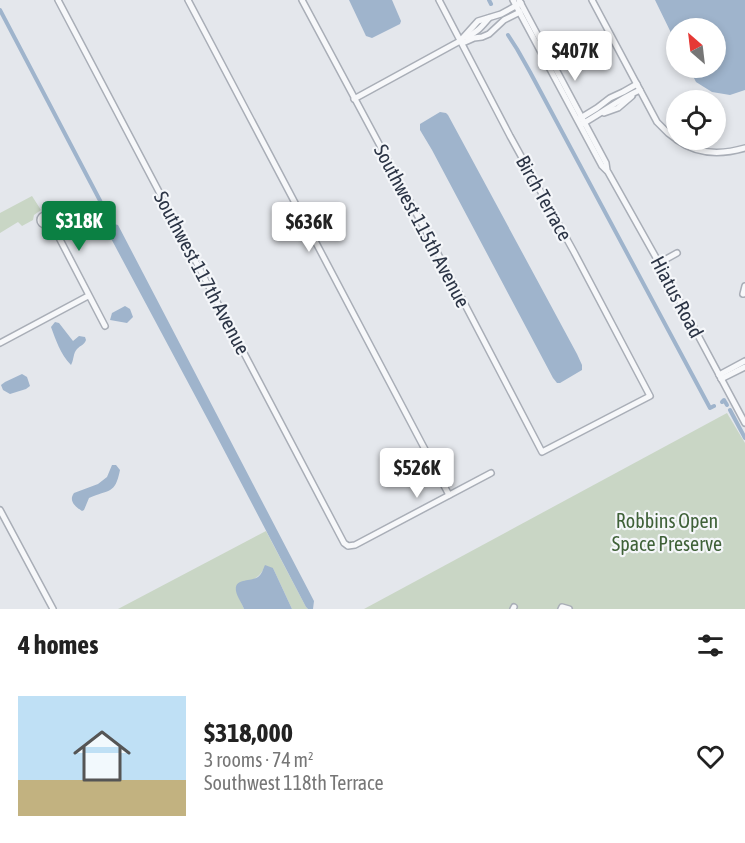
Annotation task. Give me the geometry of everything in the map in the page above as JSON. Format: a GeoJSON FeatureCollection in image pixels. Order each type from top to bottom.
{"type":"FeatureCollection","features":[{"type":"Feature","properties":{"kind":"street","name":"Southwest 117th Avenue"},"geometry":{"type":"LineString","coordinates":[[58,0],[344,543],[348,546],[355,545],[450,495]]}},
{"type":"Feature","properties":{"kind":"street"},"geometry":{"type":"LineString","coordinates":[[188,0],[450,495],[491,473]]}},
{"type":"Feature","properties":{"kind":"street","name":"Southwest 115th Avenue"},"geometry":{"type":"LineString","coordinates":[[302,0],[542,452]]}},
{"type":"Feature","properties":{"kind":"street","name":"Birch Terrace"},"geometry":{"type":"LineString","coordinates":[[439,0],[462,39],[650,396],[542,452]]}},
{"type":"Feature","properties":{"kind":"street"},"geometry":{"type":"LineString","coordinates":[[592,0],[657,122],[666,130]]}},
{"type":"Feature","properties":{"kind":"street"},"geometry":{"type":"LineString","coordinates":[[462,39],[478,21],[501,14],[517,2]]}},
{"type":"Feature","properties":{"kind":"street","name":"Hiatus Road"},"geometry":{"type":"LineString","coordinates":[[517,2],[581,121],[602,166],[608,171],[745,423]]}},
{"type":"Feature","properties":{"kind":"street"},"geometry":{"type":"LineString","coordinates":[[462,39],[465,42],[489,34],[504,20],[522,11]]}},
{"type":"Feature","properties":{"kind":"street"},"geometry":{"type":"LineString","coordinates":[[354,99],[472,35],[490,17]]}},
{"type":"Feature","properties":{"kind":"street"},"geometry":{"type":"LineString","coordinates":[[477,31],[482,37]]}},
{"type":"Feature","properties":{"kind":"street"},"geometry":{"type":"LineString","coordinates":[[581,121],[611,111],[618,100],[637,84]]}},
{"type":"Feature","properties":{"kind":"street"},"geometry":{"type":"LineString","coordinates":[[581,121],[640,90]]}},
{"type":"Feature","properties":{"kind":"street"},"geometry":{"type":"LineString","coordinates":[[698,150],[716,153],[745,148]]}},
{"type":"Feature","properties":{"kind":"street"},"geometry":{"type":"LineString","coordinates":[[49,223],[54,228],[105,326]]}},
{"type":"Feature","properties":{"kind":"street"},"geometry":{"type":"LineString","coordinates":[[659,263],[676,253]]}},
{"type":"Feature","properties":{"kind":"street"},"geometry":{"type":"LineString","coordinates":[[743,294],[745,286]]}},
{"type":"Feature","properties":{"kind":"street"},"geometry":{"type":"LineString","coordinates":[[0,343],[88,296]]}},
{"type":"Feature","properties":{"kind":"street"},"geometry":{"type":"LineString","coordinates":[[720,377],[745,361]]}},
{"type":"Feature","properties":{"kind":"street"},"geometry":{"type":"LineString","coordinates":[[720,377],[745,367]]}},
{"type":"Feature","properties":{"kind":"street"},"geometry":{"type":"LineString","coordinates":[[0,510],[53,609]]}},
{"type":"Feature","properties":{"kind":"street"},"geometry":{"type":"LineString","coordinates":[[561,609],[562,607],[569,609]]}},
{"type":"Feature","properties":{"kind":"green space"},"geometry":{"type":"Polygon","coordinates":[[[32,196],[41,210],[34,215],[33,220],[22,226],[18,222],[0,233],[0,213],[32,196]]]}},
{"type":"Feature","properties":{"kind":"green space","name":"Robbins Open Space Preserve"},"geometry":{"type":"Polygon","coordinates":[[[727,413],[745,443],[745,609],[364,609],[727,413]]]}},
{"type":"Feature","properties":{"kind":"green space"},"geometry":{"type":"Polygon","coordinates":[[[266,531],[308,609],[292,609],[273,568],[263,570],[252,580],[243,581],[236,589],[244,609],[118,609],[266,531]]]}},
{"type":"Feature","properties":{"kind":"water"},"geometry":{"type":"Polygon","coordinates":[[[349,0],[392,0],[401,21],[400,24],[372,38],[366,36],[349,0]]]}},
{"type":"Feature","properties":{"kind":"water"},"geometry":{"type":"Polygon","coordinates":[[[655,0],[745,0],[745,90],[726,94],[726,90],[709,90],[696,82],[694,78],[726,78],[726,18],[666,18],[666,23],[655,0]]]}},
{"type":"Feature","properties":{"kind":"water"},"geometry":{"type":"Polygon","coordinates":[[[440,112],[448,115],[582,365],[582,370],[560,383],[553,378],[420,130],[420,124],[440,112]]]}},
{"type":"Feature","properties":{"kind":"water"},"geometry":{"type":"Polygon","coordinates":[[[110,223],[118,225],[314,601],[313,609],[306,607],[107,231],[110,223]]]}},
{"type":"Feature","properties":{"kind":"water"},"geometry":{"type":"Polygon","coordinates":[[[125,306],[130,309],[133,317],[127,323],[110,320],[112,313],[125,306]]]}},
{"type":"Feature","properties":{"kind":"water"},"geometry":{"type":"Polygon","coordinates":[[[55,322],[59,323],[73,341],[79,336],[85,337],[85,342],[76,351],[71,365],[61,352],[51,327],[55,322]]]}},
{"type":"Feature","properties":{"kind":"water"},"geometry":{"type":"Polygon","coordinates":[[[22,374],[27,377],[30,386],[10,394],[3,390],[1,385],[22,374]]]}},
{"type":"Feature","properties":{"kind":"water"},"geometry":{"type":"Polygon","coordinates":[[[112,465],[116,465],[120,470],[116,484],[110,490],[89,498],[84,510],[75,506],[72,501],[74,493],[98,484],[107,477],[112,465]]]}},
{"type":"Feature","properties":{"kind":"water"},"geometry":{"type":"Polygon","coordinates":[[[265,565],[273,568],[292,609],[244,609],[237,593],[237,584],[258,577],[265,565]]]}},
{"type":"Feature","properties":{"kind":"waterway"},"geometry":{"type":"LineString","coordinates":[[489,0],[491,4]]}},
{"type":"Feature","properties":{"kind":"waterway"},"geometry":{"type":"LineString","coordinates":[[0,10],[110,223]]}},
{"type":"Feature","properties":{"kind":"waterway"},"geometry":{"type":"LineString","coordinates":[[508,35],[710,408],[714,406]]}},
{"type":"Feature","properties":{"kind":"waterway"},"geometry":{"type":"LineString","coordinates":[[722,402],[724,400],[727,405]]}},
{"type":"Feature","properties":{"kind":"waterway"},"geometry":{"type":"LineString","coordinates":[[730,410],[745,438]]}}]}
